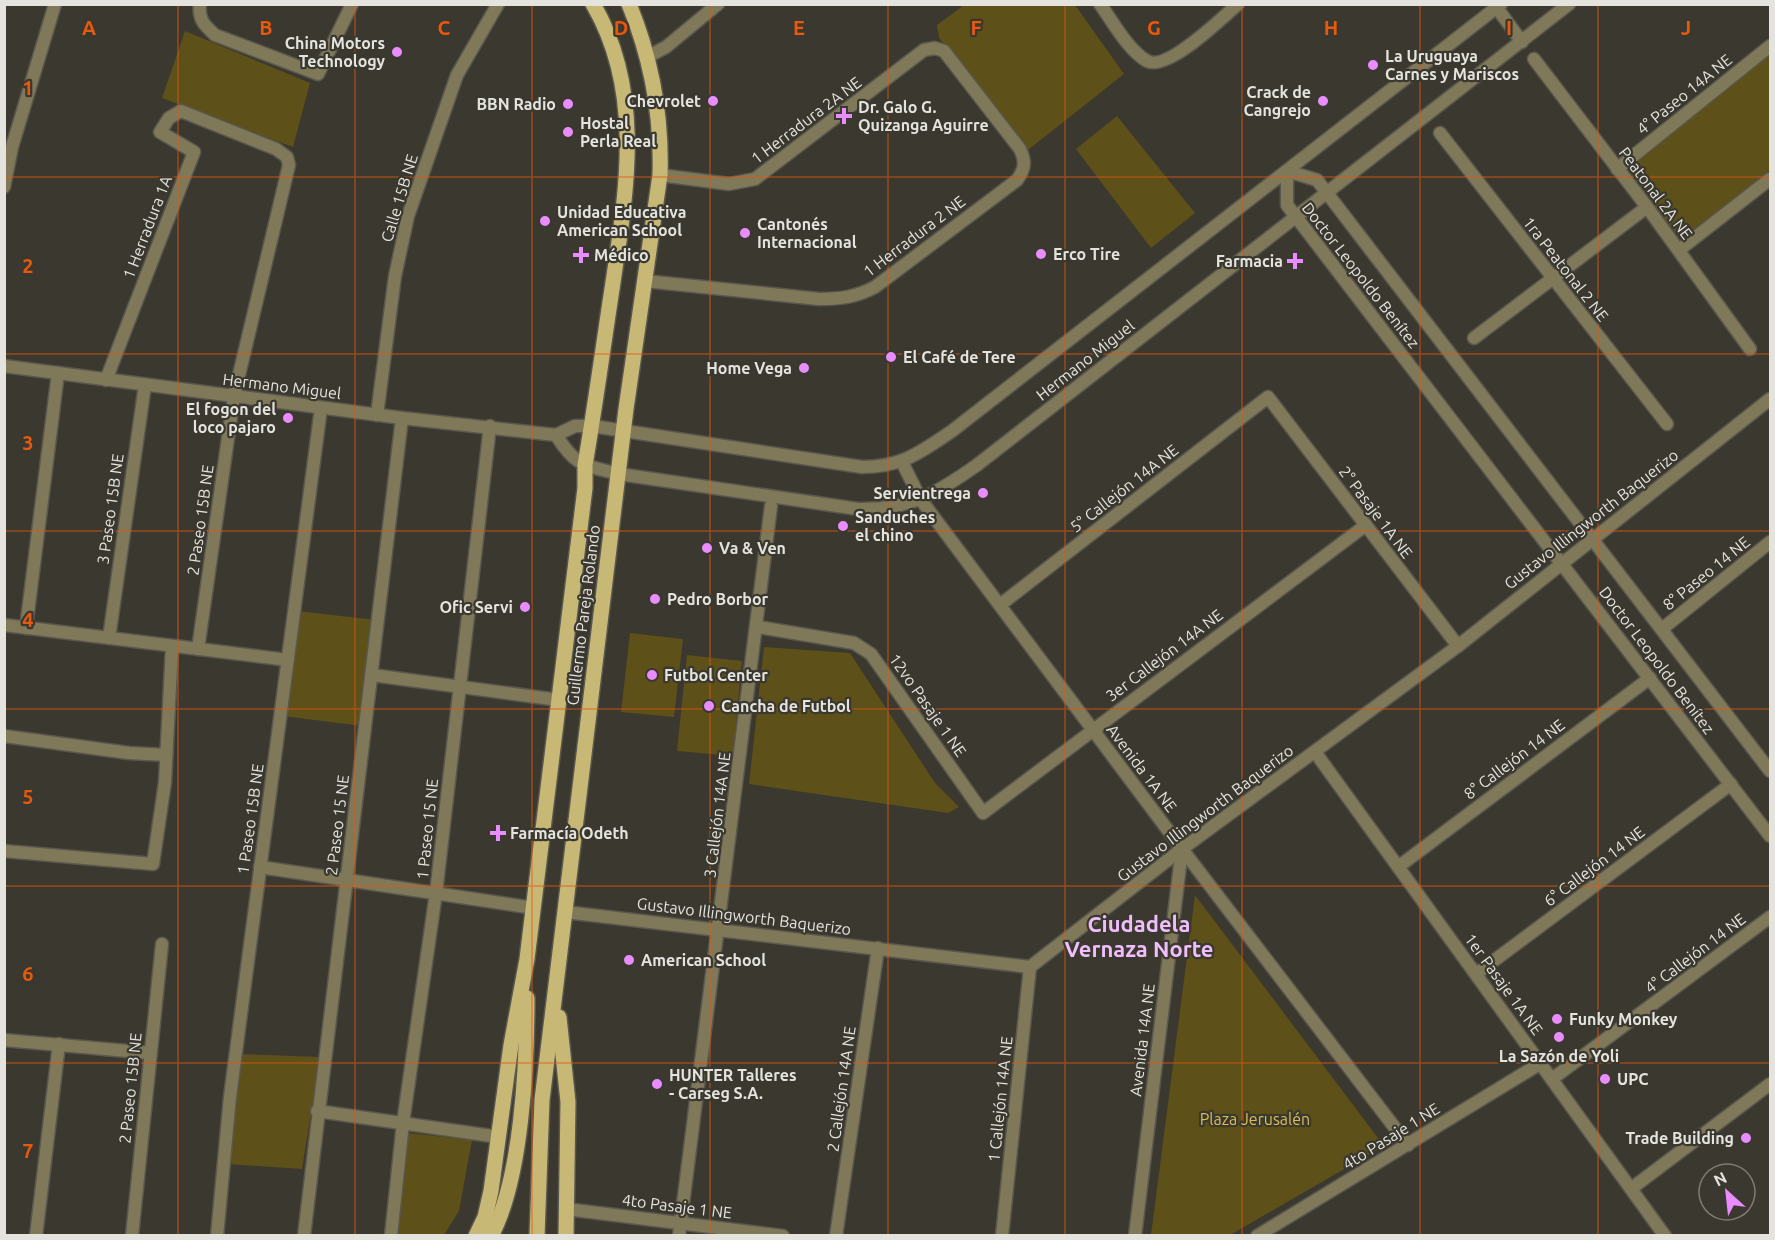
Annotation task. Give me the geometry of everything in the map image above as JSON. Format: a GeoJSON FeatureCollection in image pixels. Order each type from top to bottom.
{"type":"FeatureCollection","features":[{"type":"Feature","properties":{"kind":"main road","name":"Guillermo Pareja Rolando"},"geometry":{"type":"LineString","coordinates":[[527,959],[585,488],[585,465],[628,171],[629,145],[624,94],[609,39],[593,4]]}},
{"type":"Feature","properties":{"kind":"main road","name":"Guillermo Pareja Rolando"},"geometry":{"type":"LineString","coordinates":[[537,1236],[542,1100],[624,432],[660,175],[656,88],[628,4]]}},
{"type":"Feature","properties":{"kind":"main road"},"geometry":{"type":"LineString","coordinates":[[476,1236],[485,1217],[491,1191],[511,1045],[527,959]]}},
{"type":"Feature","properties":{"kind":"main road"},"geometry":{"type":"LineString","coordinates":[[491,1236],[503,1205],[515,1151],[527,1047],[527,959]]}},
{"type":"Feature","properties":{"kind":"main road"},"geometry":{"type":"LineString","coordinates":[[559,963],[559,1028],[568,1102],[566,1236]]}},
{"type":"Feature","properties":{"kind":"street"},"geometry":{"type":"LineString","coordinates":[[4,187],[12,147],[55,4]]}},
{"type":"Feature","properties":{"kind":"street"},"geometry":{"type":"LineString","coordinates":[[200,4],[199,13],[202,23],[215,35],[318,74],[352,4]]}},
{"type":"Feature","properties":{"kind":"street","name":"Calle 15B NE"},"geometry":{"type":"LineString","coordinates":[[377,415],[395,276],[408,216],[457,75],[498,4]]}},
{"type":"Feature","properties":{"kind":"street"},"geometry":{"type":"LineString","coordinates":[[647,57],[666,47],[718,4]]}},
{"type":"Feature","properties":{"kind":"street"},"geometry":{"type":"LineString","coordinates":[[1100,4],[1140,56],[1150,63],[1162,63],[1175,56],[1238,4]]}},
{"type":"Feature","properties":{"kind":"street","name":"Hermano Miguel"},"geometry":{"type":"LineString","coordinates":[[556,435],[571,458],[585,465],[619,474],[858,509],[890,509],[921,500],[977,465],[1569,4]]}},
{"type":"Feature","properties":{"kind":"street"},"geometry":{"type":"LineString","coordinates":[[1498,6],[1522,42]]}},
{"type":"Feature","properties":{"kind":"street","name":"Hermano Miguel"},"geometry":{"type":"LineString","coordinates":[[4,366],[377,415],[556,435],[575,426],[592,426],[862,467],[885,467],[902,462],[952,431],[1498,6]]}},
{"type":"Feature","properties":{"kind":"street","name":"4° Paseo 14A NE"},"geometry":{"type":"LineString","coordinates":[[1617,169],[1770,46]]}},
{"type":"Feature","properties":{"kind":"street","name":"1 Herradura 2 NE"},"geometry":{"type":"LineString","coordinates":[[645,281],[819,299],[858,296],[875,287],[1017,180],[1024,171],[1025,161],[1020,150],[944,51],[935,48],[924,50]]}},
{"type":"Feature","properties":{"kind":"street","name":"1 Herradura 2A NE"},"geometry":{"type":"LineString","coordinates":[[660,175],[729,184],[755,179],[924,50]]}},
{"type":"Feature","properties":{"kind":"street","name":"Peatonal 2A NE"},"geometry":{"type":"LineString","coordinates":[[1534,59],[1647,207],[1750,349]]}},
{"type":"Feature","properties":{"kind":"street","name":"1 Herradura 1A"},"geometry":{"type":"LineString","coordinates":[[106,380],[194,152],[160,132],[169,118],[181,111],[276,149],[287,157],[289,165],[234,396]]}},
{"type":"Feature","properties":{"kind":"street","name":"1ra Peatonal 2 NE"},"geometry":{"type":"LineString","coordinates":[[1440,133],[1667,424]]}},
{"type":"Feature","properties":{"kind":"street","name":"Doctor Leopoldo Benítez"},"geometry":{"type":"LineString","coordinates":[[1770,771],[1317,180],[1287,171],[1287,205],[1770,836]]}},
{"type":"Feature","properties":{"kind":"street"},"geometry":{"type":"LineString","coordinates":[[1679,250],[1770,179]]}},
{"type":"Feature","properties":{"kind":"street"},"geometry":{"type":"LineString","coordinates":[[1474,338],[1647,207]]}},
{"type":"Feature","properties":{"kind":"street"},"geometry":{"type":"LineString","coordinates":[[26,628],[58,373]]}},
{"type":"Feature","properties":{"kind":"street","name":"3 Paseo 15B NE"},"geometry":{"type":"LineString","coordinates":[[109,638],[145,385]]}},
{"type":"Feature","properties":{"kind":"street","name":"2 Paseo 15B NE"},"geometry":{"type":"LineString","coordinates":[[198,649],[234,396]]}},
{"type":"Feature","properties":{"kind":"street","name":"2° Pasaje 1A NE"},"geometry":{"type":"LineString","coordinates":[[1268,397],[1458,646]]}},
{"type":"Feature","properties":{"kind":"street","name":"5° Callejón 14A NE"},"geometry":{"type":"LineString","coordinates":[[1000,605],[1268,397]]}},
{"type":"Feature","properties":{"kind":"street","name":"Gustavo Illingworth Baquerizo"},"geometry":{"type":"LineString","coordinates":[[565,912],[719,928],[1030,967],[1182,849],[1458,646],[1770,399]]}},
{"type":"Feature","properties":{"kind":"street","name":"1 Paseo 15B NE"},"geometry":{"type":"LineString","coordinates":[[217,1236],[230,1096],[321,408]]}},
{"type":"Feature","properties":{"kind":"street","name":"2 Paseo 15 NE"},"geometry":{"type":"LineString","coordinates":[[304,1236],[317,1111],[348,880],[402,418]]}},
{"type":"Feature","properties":{"kind":"street","name":"1 Paseo 15 NE"},"geometry":{"type":"LineString","coordinates":[[391,1236],[403,1123],[436,893],[490,426]]}},
{"type":"Feature","properties":{"kind":"street","name":"Avenida 1A NE"},"geometry":{"type":"LineString","coordinates":[[902,462],[921,500],[1182,849],[1408,1145]]}},
{"type":"Feature","properties":{"kind":"street","name":"3 Callejón 14A NE"},"geometry":{"type":"LineString","coordinates":[[680,1229],[758,627],[771,506]]}},
{"type":"Feature","properties":{"kind":"street","name":"3er Callejón 14A NE"},"geometry":{"type":"LineString","coordinates":[[983,813],[1366,525]]}},
{"type":"Feature","properties":{"kind":"street","name":"8° Paseo 14 NE"},"geometry":{"type":"LineString","coordinates":[[1662,629],[1770,542]]}},
{"type":"Feature","properties":{"kind":"street"},"geometry":{"type":"LineString","coordinates":[[4,626],[288,660]]}},
{"type":"Feature","properties":{"kind":"street","name":"12vo Pasaje 1 NE"},"geometry":{"type":"LineString","coordinates":[[758,627],[854,643],[871,654],[983,813]]}},
{"type":"Feature","properties":{"kind":"street"},"geometry":{"type":"LineString","coordinates":[[4,851],[153,864],[166,755],[172,647]]}},
{"type":"Feature","properties":{"kind":"street"},"geometry":{"type":"LineString","coordinates":[[372,675],[559,700]]}},
{"type":"Feature","properties":{"kind":"street","name":"8° Callejón 14 NE"},"geometry":{"type":"LineString","coordinates":[[1398,867],[1650,678]]}},
{"type":"Feature","properties":{"kind":"street"},"geometry":{"type":"LineString","coordinates":[[4,736],[129,753],[166,755]]}},
{"type":"Feature","properties":{"kind":"street","name":"1er Pasaje 1A NE"},"geometry":{"type":"LineString","coordinates":[[1315,752],[1665,1236]]}},
{"type":"Feature","properties":{"kind":"street","name":"6° Callejón 14 NE"},"geometry":{"type":"LineString","coordinates":[[1476,974],[1731,784]]}},
{"type":"Feature","properties":{"kind":"street","name":"Avenida 14A NE"},"geometry":{"type":"LineString","coordinates":[[1135,1236],[1182,849]]}},
{"type":"Feature","properties":{"kind":"street"},"geometry":{"type":"LineString","coordinates":[[260,867],[534,908]]}},
{"type":"Feature","properties":{"kind":"street","name":"4° Callejón 14 NE"},"geometry":{"type":"LineString","coordinates":[[1552,1079],[1770,917]]}},
{"type":"Feature","properties":{"kind":"street","name":"2 Paseo 15B NE"},"geometry":{"type":"LineString","coordinates":[[132,1236],[162,944]]}},
{"type":"Feature","properties":{"kind":"street","name":"2 Callejón 14A NE"},"geometry":{"type":"LineString","coordinates":[[836,1236],[878,948]]}},
{"type":"Feature","properties":{"kind":"street","name":"1 Callejón 14A NE"},"geometry":{"type":"LineString","coordinates":[[1002,1236],[1030,967]]}},
{"type":"Feature","properties":{"kind":"street"},"geometry":{"type":"LineString","coordinates":[[4,1040],[150,1053]]}},
{"type":"Feature","properties":{"kind":"street"},"geometry":{"type":"LineString","coordinates":[[36,1236],[59,1044]]}},
{"type":"Feature","properties":{"kind":"street","name":"4to Pasaje 1 NE"},"geometry":{"type":"LineString","coordinates":[[1257,1236],[1541,1063]]}},
{"type":"Feature","properties":{"kind":"street"},"geometry":{"type":"LineString","coordinates":[[1632,1188],[1770,1084]]}},
{"type":"Feature","properties":{"kind":"street"},"geometry":{"type":"LineString","coordinates":[[317,1111],[499,1137]]}},
{"type":"Feature","properties":{"kind":"street","name":"4to Pasaje 1 NE"},"geometry":{"type":"LineString","coordinates":[[566,1209],[680,1229],[783,1236]]}},
{"type":"Feature","properties":{"kind":"green space"},"geometry":{"type":"Polygon","coordinates":[[[964,5],[1075,5],[1124,74],[1028,150],[939,38],[937,25],[964,5]]]}},
{"type":"Feature","properties":{"kind":"green space"},"geometry":{"type":"Polygon","coordinates":[[[185,31],[310,83],[293,147],[162,98],[185,31]]]}},
{"type":"Feature","properties":{"kind":"green space"},"geometry":{"type":"Polygon","coordinates":[[[1770,46],[1770,170],[1681,239],[1618,166],[1770,46]]]}},
{"type":"Feature","properties":{"kind":"green space"},"geometry":{"type":"Polygon","coordinates":[[[1117,116],[1195,213],[1151,248],[1076,149],[1117,116]]]}},
{"type":"Feature","properties":{"kind":"green space"},"geometry":{"type":"Polygon","coordinates":[[[297,611],[376,620],[362,726],[283,716],[297,611]]]}},
{"type":"Feature","properties":{"kind":"green space","name":"Futbol Center"},"geometry":{"type":"Polygon","coordinates":[[[630,633],[683,639],[674,717],[621,712],[630,633]]]}},
{"type":"Feature","properties":{"kind":"green space"},"geometry":{"type":"Polygon","coordinates":[[[764,647],[850,653],[935,783],[959,807],[948,813],[749,784],[764,647]]]}},
{"type":"Feature","properties":{"kind":"green space","name":"Cancha de Futbol"},"geometry":{"type":"Polygon","coordinates":[[[687,655],[742,661],[733,756],[677,751],[687,655]]]}},
{"type":"Feature","properties":{"kind":"green space","name":"Plaza Jerusalén"},"geometry":{"type":"Polygon","coordinates":[[[1195,895],[1384,1146],[1230,1235],[1151,1235],[1195,895]]]}},
{"type":"Feature","properties":{"kind":"green space"},"geometry":{"type":"Polygon","coordinates":[[[239,1054],[320,1057],[302,1169],[227,1164],[239,1054]]]}},
{"type":"Feature","properties":{"kind":"green space"},"geometry":{"type":"Polygon","coordinates":[[[408,1133],[472,1140],[459,1211],[444,1235],[395,1236],[408,1133]]]}},
{"type":"Feature","properties":{"kind":"place","name":"China Motors Technology"},"geometry":{"type":"Point","coordinates":[397,52]}},
{"type":"Feature","properties":{"kind":"place","name":"La Uruguaya Carnes y Mariscos"},"geometry":{"type":"Point","coordinates":[1373,65]}},
{"type":"Feature","properties":{"kind":"place","name":"Chevrolet"},"geometry":{"type":"Point","coordinates":[713,101]}},
{"type":"Feature","properties":{"kind":"place","name":"Crack de Cangrejo"},"geometry":{"type":"Point","coordinates":[1323,101]}},
{"type":"Feature","properties":{"kind":"place","name":"BBN Radio"},"geometry":{"type":"Point","coordinates":[568,104]}},
{"type":"Feature","properties":{"kind":"place","name":"Dr. Galo G. Quizanga Aguirre"},"geometry":{"type":"Point","coordinates":[844,116]}},
{"type":"Feature","properties":{"kind":"place","name":"Hostal Perla Real"},"geometry":{"type":"Point","coordinates":[568,132]}},
{"type":"Feature","properties":{"kind":"place","name":"Unidad Educativa American School"},"geometry":{"type":"Point","coordinates":[545,221]}},
{"type":"Feature","properties":{"kind":"place","name":"Cantonés Internacional"},"geometry":{"type":"Point","coordinates":[745,233]}},
{"type":"Feature","properties":{"kind":"place","name":"Erco Tire"},"geometry":{"type":"Point","coordinates":[1041,254]}},
{"type":"Feature","properties":{"kind":"place","name":"Médico"},"geometry":{"type":"Point","coordinates":[581,255]}},
{"type":"Feature","properties":{"kind":"place","name":"Farmacia"},"geometry":{"type":"Point","coordinates":[1295,261]}},
{"type":"Feature","properties":{"kind":"place","name":"El Café de Tere"},"geometry":{"type":"Point","coordinates":[891,357]}},
{"type":"Feature","properties":{"kind":"place","name":"Home Vega"},"geometry":{"type":"Point","coordinates":[804,368]}},
{"type":"Feature","properties":{"kind":"place","name":"El fogon del loco pajaro"},"geometry":{"type":"Point","coordinates":[288,418]}},
{"type":"Feature","properties":{"kind":"place","name":"Servientrega"},"geometry":{"type":"Point","coordinates":[983,493]}},
{"type":"Feature","properties":{"kind":"place","name":"Sanduches el chino"},"geometry":{"type":"Point","coordinates":[843,526]}},
{"type":"Feature","properties":{"kind":"place","name":"Va & Ven"},"geometry":{"type":"Point","coordinates":[707,548]}},
{"type":"Feature","properties":{"kind":"place","name":"Pedro Borbor"},"geometry":{"type":"Point","coordinates":[655,599]}},
{"type":"Feature","properties":{"kind":"place","name":"Ofic Servi"},"geometry":{"type":"Point","coordinates":[525,607]}},
{"type":"Feature","properties":{"kind":"place","name":"Futbol Center"},"geometry":{"type":"Point","coordinates":[652,675]}},
{"type":"Feature","properties":{"kind":"place","name":"Cancha de Futbol"},"geometry":{"type":"Point","coordinates":[709,706]}},
{"type":"Feature","properties":{"kind":"place","name":"Farmacía Odeth"},"geometry":{"type":"Point","coordinates":[498,833]}},
{"type":"Feature","properties":{"kind":"place","name":"American School"},"geometry":{"type":"Point","coordinates":[629,960]}},
{"type":"Feature","properties":{"kind":"place","name":"Funky Monkey"},"geometry":{"type":"Point","coordinates":[1557,1019]}},
{"type":"Feature","properties":{"kind":"place","name":"La Sazón de Yoli"},"geometry":{"type":"Point","coordinates":[1559,1037]}},
{"type":"Feature","properties":{"kind":"place","name":"UPC"},"geometry":{"type":"Point","coordinates":[1605,1079]}},
{"type":"Feature","properties":{"kind":"place","name":"HUNTER Talleres - Carseg S.A."},"geometry":{"type":"Point","coordinates":[657,1084]}},
{"type":"Feature","properties":{"kind":"place","name":"Trade Building"},"geometry":{"type":"Point","coordinates":[1746,1138]}},
{"type":"Feature","properties":{"kind":"district","name":"Ciudadela Vernaza Norte"},"geometry":{"type":"Point","coordinates":[1139,936]}}]}
